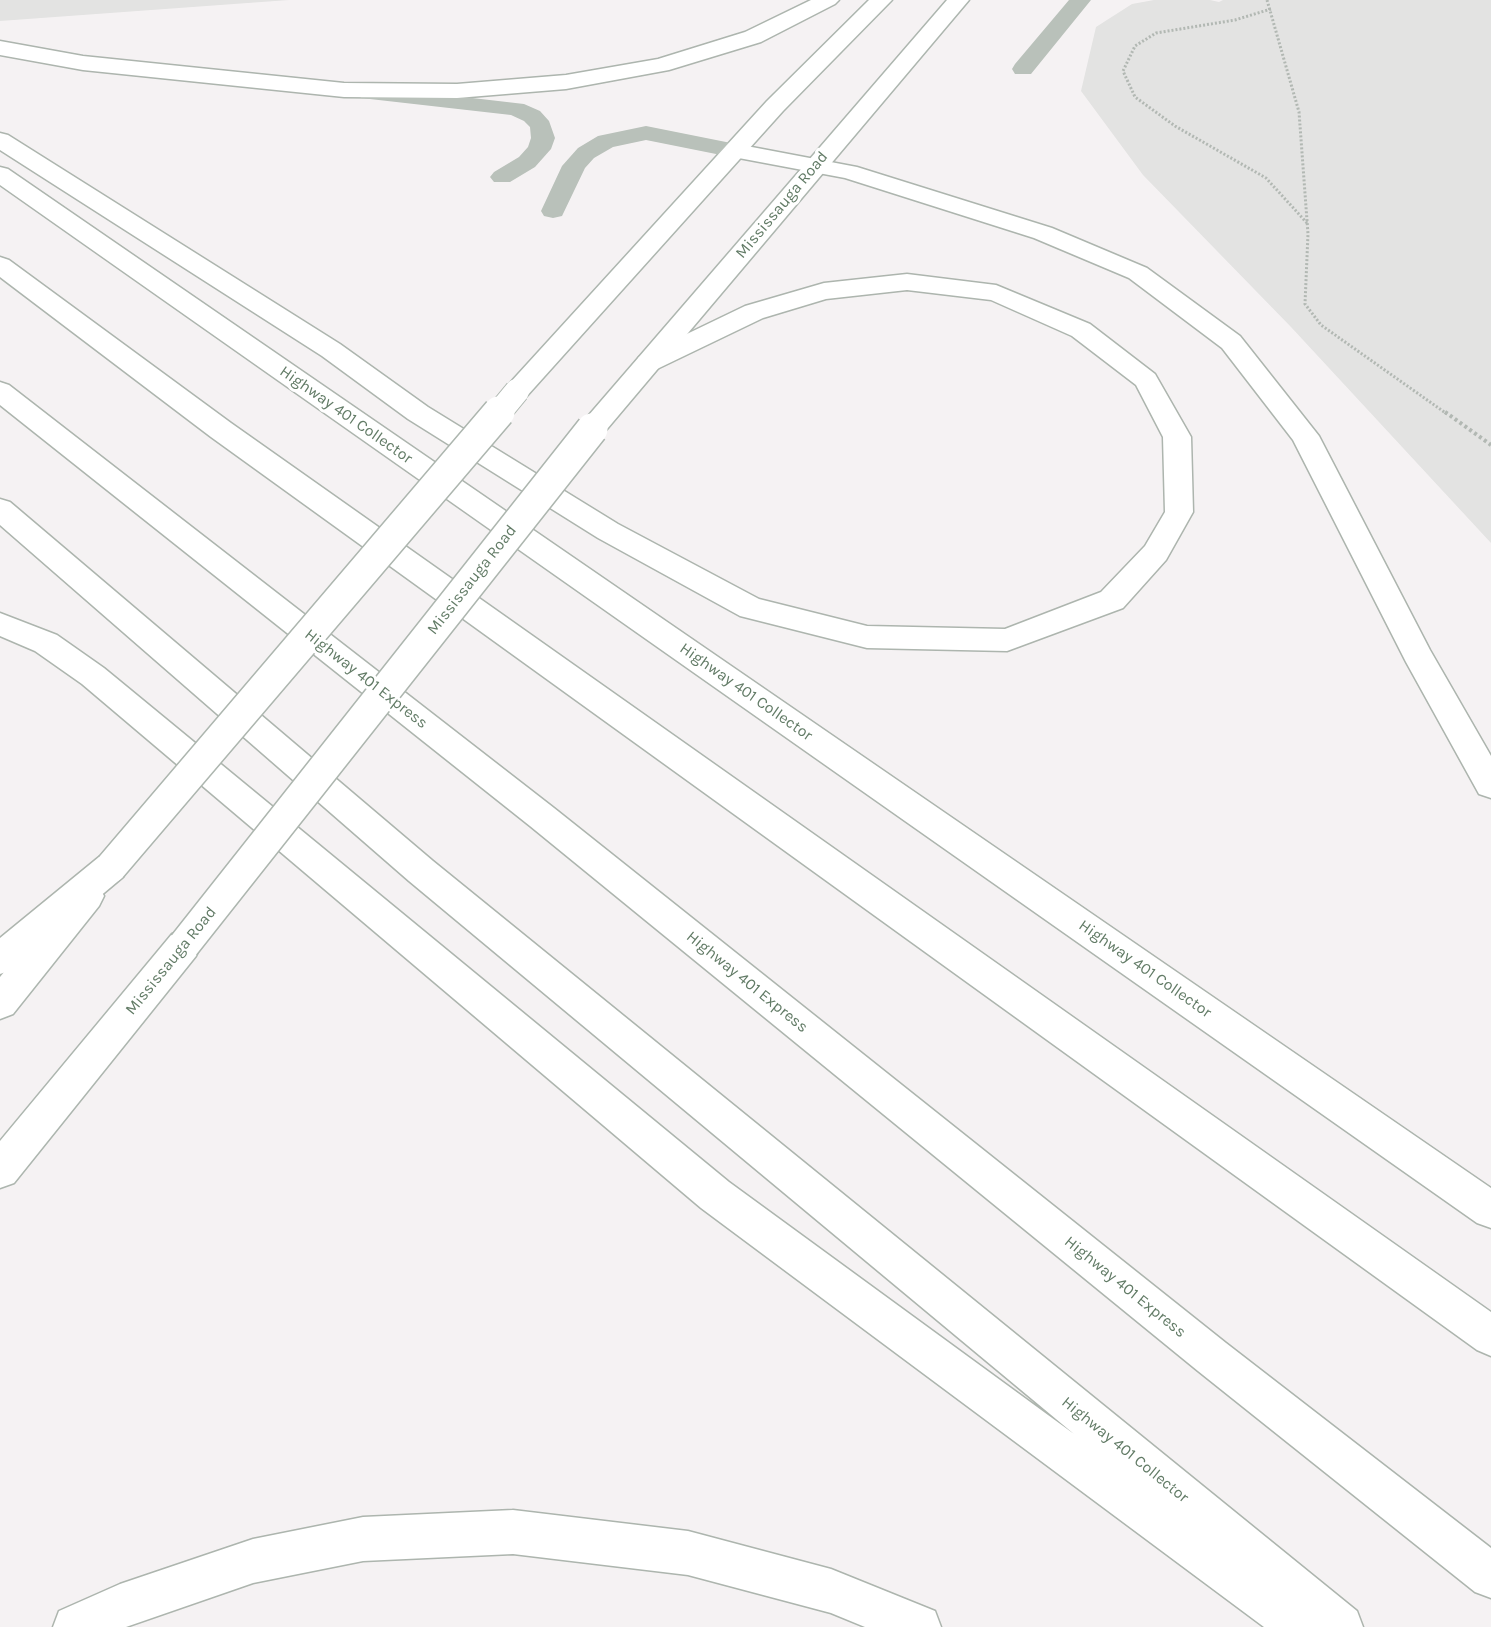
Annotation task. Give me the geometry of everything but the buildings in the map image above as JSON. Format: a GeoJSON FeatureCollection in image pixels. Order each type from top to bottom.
{"type":"FeatureCollection","features":[{"type":"Feature","properties":{"kind":"main road"},"geometry":{"type":"LineString","coordinates":[[0,48],[83,63],[344,90],[457,91],[566,82],[662,64],[753,37],[828,0]]}},
{"type":"Feature","properties":{"kind":"main road"},"geometry":{"type":"LineString","coordinates":[[0,1003],[111,867],[517,391],[775,106],[881,0]]}},
{"type":"Feature","properties":{"kind":"main road","name":"Mississauga Road"},"geometry":{"type":"LineString","coordinates":[[0,1170],[184,945],[592,429],[958,0]]}},
{"type":"Feature","properties":{"kind":"main road"},"geometry":{"type":"LineString","coordinates":[[0,140],[322,344],[418,413],[608,531],[751,609],[867,637],[1007,640],[1112,600],[1156,554],[1179,512],[1177,437],[1146,380],[1082,330],[996,293],[907,282],[824,291],[754,312],[648,363]]}},
{"type":"Feature","properties":{"kind":"main road"},"geometry":{"type":"LineString","coordinates":[[736,151],[849,172],[1043,233],[1138,273],[1231,342],[1305,436],[1417,654],[1491,785]]}},
{"type":"Feature","properties":{"kind":"main road","name":"Highway 401 Collector"},"geometry":{"type":"LineString","coordinates":[[0,174],[1491,1210]]}},
{"type":"Feature","properties":{"kind":"main road"},"geometry":{"type":"LineString","coordinates":[[0,265],[221,430],[1491,1336]]}},
{"type":"Feature","properties":{"kind":"main road","name":"Highway 401 Express"},"geometry":{"type":"LineString","coordinates":[[0,391],[542,817],[1212,1357],[1491,1576]]}},
{"type":"Feature","properties":{"kind":"main road","name":"Highway 401 Collector"},"geometry":{"type":"LineString","coordinates":[[0,509],[421,871],[1341,1627]]}},
{"type":"Feature","properties":{"kind":"main road"},"geometry":{"type":"LineString","coordinates":[[0,624],[46,643],[93,676],[715,1195],[1301,1627]]}},
{"type":"Feature","properties":{"kind":"main road"},"geometry":{"type":"LineString","coordinates":[[0,959],[111,867]]}},
{"type":"Feature","properties":{"kind":"main road"},"geometry":{"type":"LineString","coordinates":[[75,1627],[136,1600],[253,1561],[363,1539],[513,1532],[688,1554],[831,1591],[919,1627]]}},
{"type":"Feature","properties":{"kind":"lane"},"geometry":{"type":"LineString","coordinates":[[1023,69],[1080,0]]}},
{"type":"Feature","properties":{"kind":"lane"},"geometry":{"type":"LineString","coordinates":[[344,90],[496,106],[516,109],[532,116],[541,126],[543,138],[539,149],[527,162],[502,177]]}},
{"type":"Feature","properties":{"kind":"lane"},"geometry":{"type":"LineString","coordinates":[[553,211],[574,166],[586,153],[606,141],[624,135],[646,133],[736,151]]}},
{"type":"Feature","properties":{"kind":"path"},"geometry":{"type":"LineString","coordinates":[[1267,0],[1299,112],[1307,223],[1305,304],[1321,325],[1491,445]]}},
{"type":"Feature","properties":{"kind":"path"},"geometry":{"type":"LineString","coordinates":[[1270,9],[1235,20],[1156,33],[1135,46],[1124,71],[1135,97],[1175,126],[1266,178],[1307,223]]}},
{"type":"Feature","properties":{"kind":"shaded area"},"geometry":{"type":"Polygon","coordinates":[[[0,0],[289,0],[0,21],[0,0]]]}},
{"type":"Feature","properties":{"kind":"shaded area"},"geometry":{"type":"Polygon","coordinates":[[[1154,0],[1219,2],[1223,0],[1491,0],[1491,543],[1291,327],[1143,175],[1081,91],[1096,27],[1132,4],[1154,0]]]}}]}
